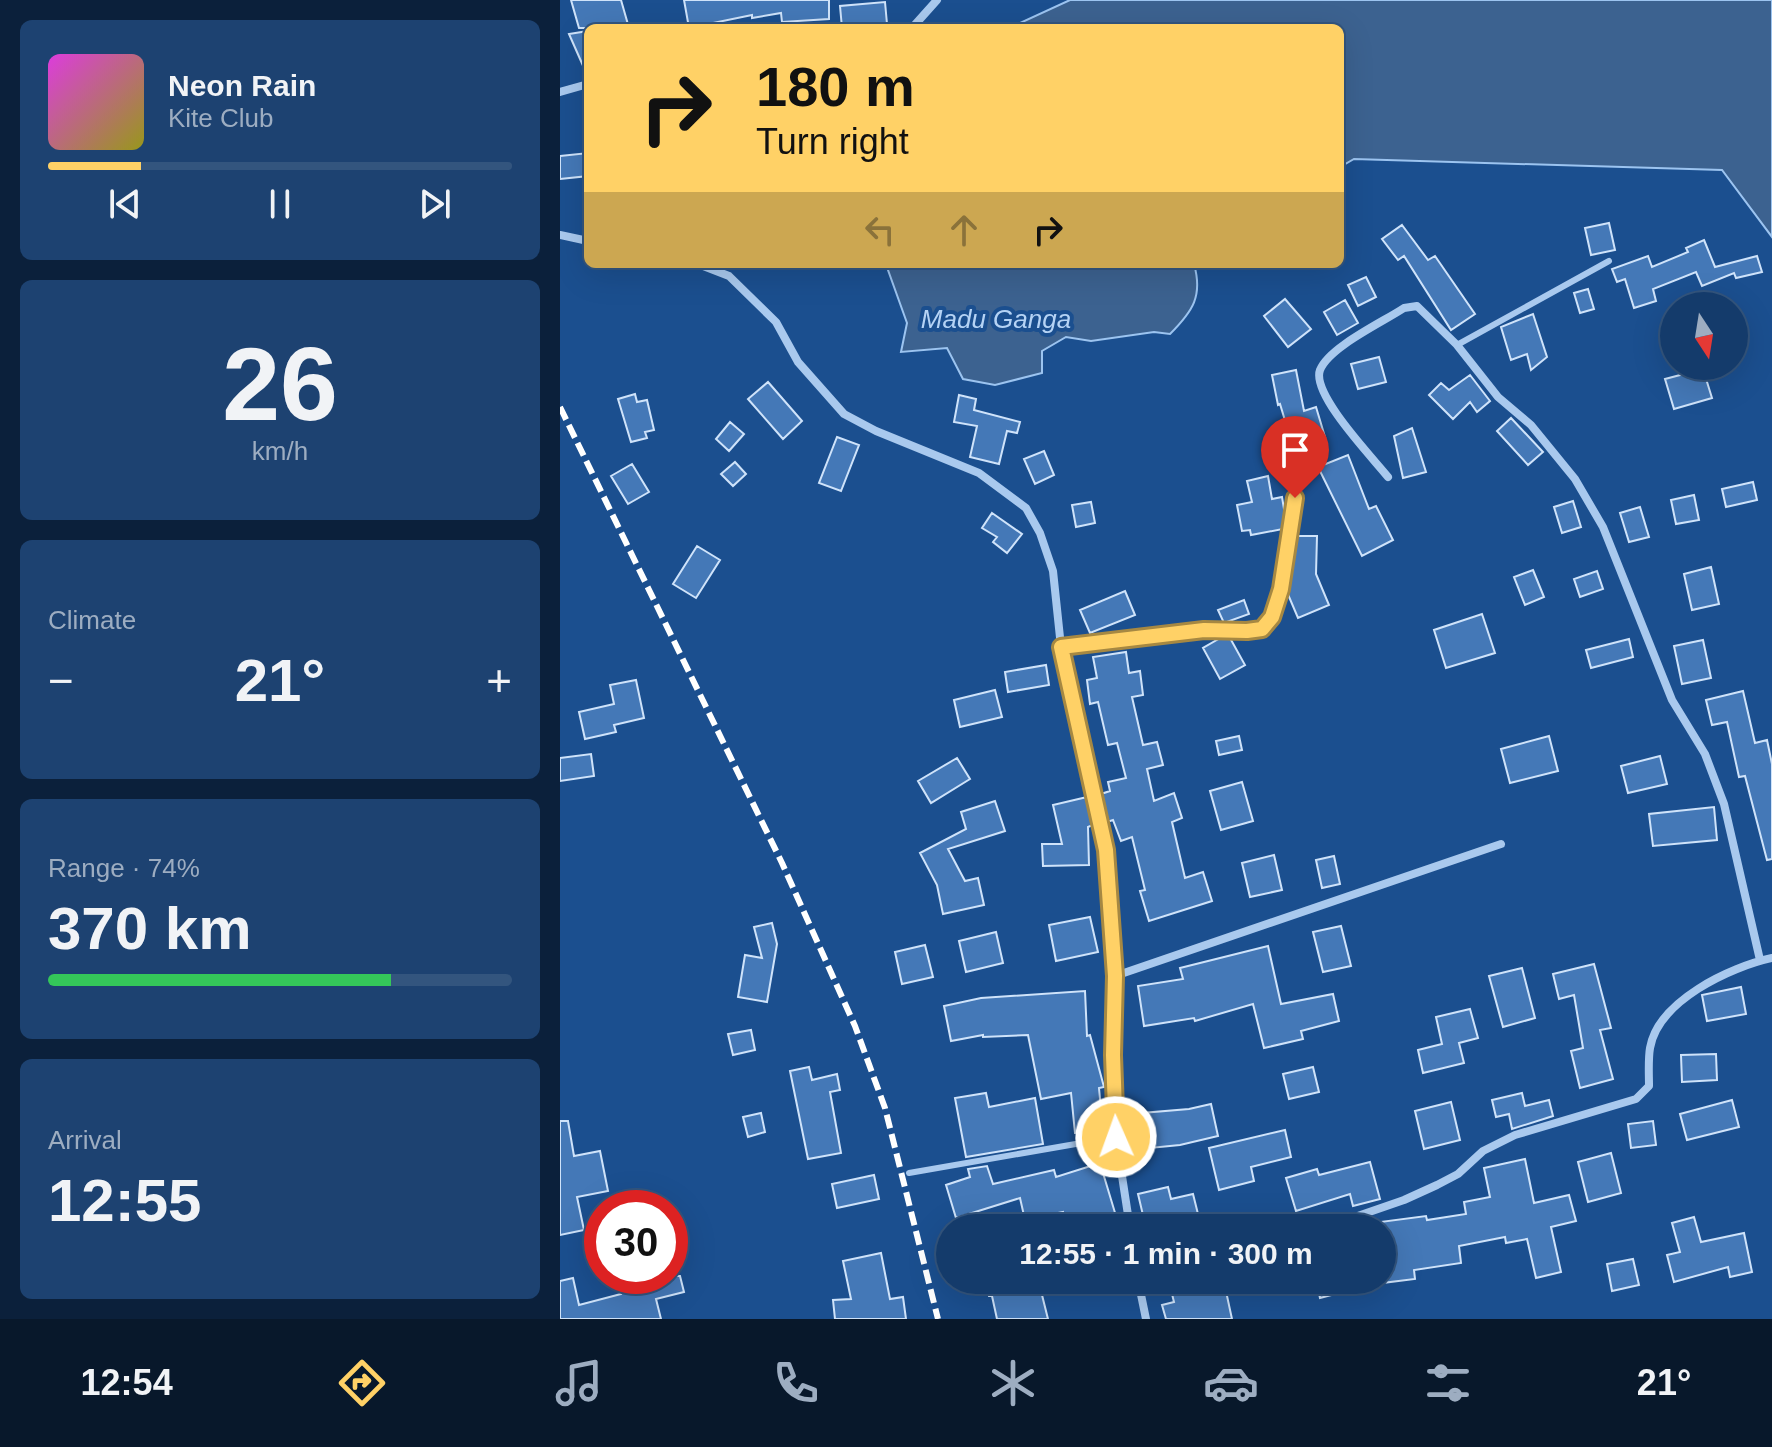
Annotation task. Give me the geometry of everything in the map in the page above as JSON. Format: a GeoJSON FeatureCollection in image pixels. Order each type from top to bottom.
{"type":"FeatureCollection","features":[{"type":"Feature","properties":{"kind":"street"},"geometry":{"type":"LineString","coordinates":[[916,24],[937,0]]}},
{"type":"Feature","properties":{"kind":"street"},"geometry":{"type":"LineString","coordinates":[[560,92],[584,85]]}},
{"type":"Feature","properties":{"kind":"street"},"geometry":{"type":"LineString","coordinates":[[560,235],[584,240]]}},
{"type":"Feature","properties":{"kind":"street"},"geometry":{"type":"LineString","coordinates":[[708,268],[729,276],[776,322],[798,362],[844,414],[876,431],[979,473],[1026,508],[1040,533],[1053,571],[1061,647],[1106,850],[1115,976],[1113,1055],[1116,1137],[1128,1214]]}},
{"type":"Feature","properties":{"kind":"street"},"geometry":{"type":"LineString","coordinates":[[1388,477],[1334,410],[1320,386],[1321,367],[1336,350],[1411,306],[1417,306],[1457,345],[1498,397],[1531,425],[1575,479],[1603,527],[1672,700],[1705,754],[1724,804],[1760,960]]}},
{"type":"Feature","properties":{"kind":"street"},"geometry":{"type":"LineString","coordinates":[[1061,647],[1204,630],[1262,629],[1272,617],[1281,589],[1295,498]]}},
{"type":"Feature","properties":{"kind":"street"},"geometry":{"type":"LineString","coordinates":[[1115,976],[1501,844]]}},
{"type":"Feature","properties":{"kind":"street"},"geometry":{"type":"LineString","coordinates":[[1364,1214],[1404,1200],[1458,1174],[1483,1151],[1515,1135],[1636,1099],[1649,1086],[1650,1047],[1661,1020],[1688,996],[1729,972],[1772,958]]}},
{"type":"Feature","properties":{"kind":"street"},"geometry":{"type":"LineString","coordinates":[[1141,1294],[1146,1319]]}},
{"type":"Feature","properties":{"kind":"lane"},"geometry":{"type":"LineString","coordinates":[[1457,345],[1609,261]]}},
{"type":"Feature","properties":{"kind":"lane"},"geometry":{"type":"LineString","coordinates":[[909,1173],[1116,1137]]}},
{"type":"Feature","properties":{"kind":"water"},"geometry":{"type":"Polygon","coordinates":[[[1070,0],[1772,0],[1772,237],[1722,170],[1354,159],[1344,165],[1344,24],[1018,24],[1070,0]]]}},
{"type":"Feature","properties":{"kind":"water","name":"Madu Ganga"},"geometry":{"type":"Polygon","coordinates":[[[1195,268],[1197,285],[1190,310],[1170,334],[1154,332],[1091,341],[1066,337],[1042,351],[1042,373],[995,385],[963,379],[947,348],[901,352],[907,323],[888,270],[1195,268]]]}},
{"type":"Feature","properties":{"kind":"building"},"geometry":{"type":"Polygon","coordinates":[[[571,0],[621,0],[628,24],[584,24],[584,28],[579,28],[571,0]]]}},
{"type":"Feature","properties":{"kind":"building"},"geometry":{"type":"Polygon","coordinates":[[[684,0],[829,0],[829,19],[782,22],[781,13],[752,18],[752,15],[713,24],[688,24],[684,0]]]}},
{"type":"Feature","properties":{"kind":"building"},"geometry":{"type":"Polygon","coordinates":[[[885,2],[887,24],[842,24],[840,6],[885,2]]]}},
{"type":"Feature","properties":{"kind":"building"},"geometry":{"type":"Polygon","coordinates":[[[584,32],[584,68],[569,34],[584,32]]]}},
{"type":"Feature","properties":{"kind":"building"},"geometry":{"type":"Polygon","coordinates":[[[584,153],[584,176],[560,179],[560,156],[584,153]]]}},
{"type":"Feature","properties":{"kind":"building"},"geometry":{"type":"Polygon","coordinates":[[[1609,223],[1615,250],[1591,255],[1585,228],[1609,223]]]}},
{"type":"Feature","properties":{"kind":"building"},"geometry":{"type":"Polygon","coordinates":[[[1402,225],[1428,260],[1435,256],[1475,314],[1451,330],[1404,256],[1398,260],[1382,239],[1402,225]]]}},
{"type":"Feature","properties":{"kind":"building"},"geometry":{"type":"Polygon","coordinates":[[[1704,240],[1715,267],[1757,256],[1762,272],[1736,278],[1734,273],[1702,286],[1696,272],[1653,289],[1656,301],[1634,308],[1625,279],[1617,282],[1612,269],[1648,256],[1652,267],[1688,252],[1686,248],[1704,240]]]}},
{"type":"Feature","properties":{"kind":"building"},"geometry":{"type":"Polygon","coordinates":[[[1366,277],[1376,297],[1358,306],[1348,285],[1366,277]]]}},
{"type":"Feature","properties":{"kind":"building"},"geometry":{"type":"Polygon","coordinates":[[[1588,289],[1594,309],[1580,313],[1574,293],[1588,289]]]}},
{"type":"Feature","properties":{"kind":"building"},"geometry":{"type":"Polygon","coordinates":[[[1285,299],[1311,329],[1288,347],[1264,316],[1285,299]]]}},
{"type":"Feature","properties":{"kind":"building"},"geometry":{"type":"Polygon","coordinates":[[[1345,300],[1358,323],[1337,335],[1324,312],[1345,300]]]}},
{"type":"Feature","properties":{"kind":"building"},"geometry":{"type":"Polygon","coordinates":[[[1533,314],[1547,357],[1531,370],[1527,354],[1511,360],[1501,327],[1533,314]]]}},
{"type":"Feature","properties":{"kind":"building"},"geometry":{"type":"Polygon","coordinates":[[[1379,357],[1386,382],[1358,389],[1351,364],[1379,357]]]}},
{"type":"Feature","properties":{"kind":"building"},"geometry":{"type":"Polygon","coordinates":[[[1296,370],[1304,411],[1316,407],[1325,437],[1293,447],[1278,405],[1272,375],[1296,370]]]}},
{"type":"Feature","properties":{"kind":"building"},"geometry":{"type":"Polygon","coordinates":[[[1470,375],[1490,401],[1477,412],[1470,402],[1453,419],[1429,395],[1441,383],[1449,390],[1470,375]]]}},
{"type":"Feature","properties":{"kind":"building"},"geometry":{"type":"Polygon","coordinates":[[[1665,380],[1706,380],[1712,398],[1674,409],[1665,380]]]}},
{"type":"Feature","properties":{"kind":"building"},"geometry":{"type":"Polygon","coordinates":[[[768,382],[802,421],[783,439],[748,399],[768,382]]]}},
{"type":"Feature","properties":{"kind":"building"},"geometry":{"type":"Polygon","coordinates":[[[635,394],[637,402],[647,400],[654,430],[645,432],[647,438],[631,442],[618,399],[635,394]]]}},
{"type":"Feature","properties":{"kind":"building"},"geometry":{"type":"Polygon","coordinates":[[[959,395],[976,399],[974,410],[1020,422],[1017,433],[1007,431],[999,464],[970,457],[977,426],[954,422],[959,395]]]}},
{"type":"Feature","properties":{"kind":"building"},"geometry":{"type":"Polygon","coordinates":[[[1511,418],[1543,452],[1528,465],[1497,431],[1511,418]]]}},
{"type":"Feature","properties":{"kind":"building"},"geometry":{"type":"Polygon","coordinates":[[[730,422],[744,434],[729,451],[716,439],[730,422]]]}},
{"type":"Feature","properties":{"kind":"building"},"geometry":{"type":"Polygon","coordinates":[[[1412,428],[1426,472],[1403,478],[1394,436],[1412,428]]]}},
{"type":"Feature","properties":{"kind":"building"},"geometry":{"type":"Polygon","coordinates":[[[837,437],[859,445],[841,491],[819,483],[837,437]]]}},
{"type":"Feature","properties":{"kind":"building"},"geometry":{"type":"Polygon","coordinates":[[[1044,451],[1054,475],[1035,484],[1024,459],[1044,451]]]}},
{"type":"Feature","properties":{"kind":"building"},"geometry":{"type":"Polygon","coordinates":[[[1348,455],[1369,509],[1376,506],[1393,540],[1362,556],[1318,467],[1348,455]]]}},
{"type":"Feature","properties":{"kind":"building"},"geometry":{"type":"Polygon","coordinates":[[[735,462],[746,474],[733,486],[721,474],[735,462]]]}},
{"type":"Feature","properties":{"kind":"building"},"geometry":{"type":"Polygon","coordinates":[[[632,464],[649,492],[628,504],[611,476],[632,464]]]}},
{"type":"Feature","properties":{"kind":"building"},"geometry":{"type":"Polygon","coordinates":[[[1268,476],[1272,499],[1282,497],[1285,515],[1283,529],[1251,535],[1250,530],[1242,531],[1237,505],[1252,502],[1247,481],[1268,476]]]}},
{"type":"Feature","properties":{"kind":"building"},"geometry":{"type":"Polygon","coordinates":[[[1753,482],[1757,500],[1726,507],[1722,489],[1753,482]]]}},
{"type":"Feature","properties":{"kind":"building"},"geometry":{"type":"Polygon","coordinates":[[[1694,495],[1699,520],[1676,524],[1671,500],[1694,495]]]}},
{"type":"Feature","properties":{"kind":"building"},"geometry":{"type":"Polygon","coordinates":[[[1573,501],[1581,527],[1562,533],[1554,507],[1573,501]]]}},
{"type":"Feature","properties":{"kind":"building"},"geometry":{"type":"Polygon","coordinates":[[[1091,502],[1095,523],[1076,527],[1072,505],[1091,502]]]}},
{"type":"Feature","properties":{"kind":"building"},"geometry":{"type":"Polygon","coordinates":[[[1640,507],[1649,537],[1629,542],[1620,513],[1640,507]]]}},
{"type":"Feature","properties":{"kind":"building"},"geometry":{"type":"Polygon","coordinates":[[[992,513],[1022,534],[1007,553],[993,542],[997,537],[982,528],[992,513]]]}},
{"type":"Feature","properties":{"kind":"building"},"geometry":{"type":"Polygon","coordinates":[[[1296,536],[1317,536],[1316,574],[1329,605],[1298,618],[1287,592],[1296,536]]]}},
{"type":"Feature","properties":{"kind":"building"},"geometry":{"type":"Polygon","coordinates":[[[697,546],[720,560],[696,598],[673,584],[697,546]]]}},
{"type":"Feature","properties":{"kind":"building"},"geometry":{"type":"Polygon","coordinates":[[[1711,567],[1719,604],[1692,610],[1684,574],[1711,567]]]}},
{"type":"Feature","properties":{"kind":"building"},"geometry":{"type":"Polygon","coordinates":[[[1533,570],[1544,597],[1525,605],[1514,577],[1533,570]]]}},
{"type":"Feature","properties":{"kind":"building"},"geometry":{"type":"Polygon","coordinates":[[[1597,571],[1603,589],[1580,597],[1574,579],[1597,571]]]}},
{"type":"Feature","properties":{"kind":"building"},"geometry":{"type":"Polygon","coordinates":[[[1125,591],[1135,615],[1090,633],[1080,610],[1125,591]]]}},
{"type":"Feature","properties":{"kind":"building"},"geometry":{"type":"Polygon","coordinates":[[[1244,600],[1249,614],[1224,623],[1218,610],[1244,600]]]}},
{"type":"Feature","properties":{"kind":"building"},"geometry":{"type":"Polygon","coordinates":[[[1482,614],[1495,653],[1446,668],[1434,630],[1482,614]]]}},
{"type":"Feature","properties":{"kind":"building"},"geometry":{"type":"Polygon","coordinates":[[[1222,637],[1230,638],[1245,665],[1220,679],[1203,648],[1222,637]]]}},
{"type":"Feature","properties":{"kind":"building"},"geometry":{"type":"Polygon","coordinates":[[[1629,639],[1633,657],[1591,668],[1586,650],[1629,639]]]}},
{"type":"Feature","properties":{"kind":"building"},"geometry":{"type":"Polygon","coordinates":[[[1703,640],[1711,678],[1682,684],[1674,646],[1703,640]]]}},
{"type":"Feature","properties":{"kind":"building"},"geometry":{"type":"Polygon","coordinates":[[[1126,652],[1129,673],[1140,671],[1143,695],[1132,697],[1143,745],[1157,742],[1163,765],[1147,769],[1154,801],[1174,793],[1182,818],[1172,822],[1185,878],[1203,872],[1212,901],[1149,921],[1140,891],[1145,890],[1132,837],[1121,841],[1113,820],[1107,822],[1101,794],[1110,791],[1108,782],[1126,778],[1117,743],[1108,745],[1098,702],[1090,704],[1087,680],[1097,678],[1093,657],[1126,652]]]}},
{"type":"Feature","properties":{"kind":"building"},"geometry":{"type":"Polygon","coordinates":[[[1046,665],[1049,685],[1008,692],[1005,672],[1046,665]]]}},
{"type":"Feature","properties":{"kind":"building"},"geometry":{"type":"Polygon","coordinates":[[[636,680],[644,718],[614,725],[616,732],[585,739],[579,712],[614,704],[610,685],[636,680]]]}},
{"type":"Feature","properties":{"kind":"building"},"geometry":{"type":"Polygon","coordinates":[[[995,690],[1002,717],[960,727],[954,700],[995,690]]]}},
{"type":"Feature","properties":{"kind":"building"},"geometry":{"type":"Polygon","coordinates":[[[1743,691],[1755,743],[1767,740],[1772,764],[1772,859],[1767,860],[1745,776],[1739,777],[1727,722],[1712,725],[1706,700],[1743,691]]]}},
{"type":"Feature","properties":{"kind":"building"},"geometry":{"type":"Polygon","coordinates":[[[1239,736],[1242,750],[1219,755],[1216,741],[1239,736]]]}},
{"type":"Feature","properties":{"kind":"building"},"geometry":{"type":"Polygon","coordinates":[[[1549,736],[1558,771],[1510,783],[1501,749],[1549,736]]]}},
{"type":"Feature","properties":{"kind":"building"},"geometry":{"type":"Polygon","coordinates":[[[591,754],[594,776],[560,781],[560,758],[591,754]]]}},
{"type":"Feature","properties":{"kind":"building"},"geometry":{"type":"Polygon","coordinates":[[[1660,756],[1667,784],[1628,793],[1621,766],[1660,756]]]}},
{"type":"Feature","properties":{"kind":"building"},"geometry":{"type":"Polygon","coordinates":[[[957,758],[970,779],[931,803],[918,781],[957,758]]]}},
{"type":"Feature","properties":{"kind":"building"},"geometry":{"type":"Polygon","coordinates":[[[1242,782],[1253,821],[1221,830],[1210,791],[1242,782]]]}},
{"type":"Feature","properties":{"kind":"building"},"geometry":{"type":"Polygon","coordinates":[[[1087,797],[1093,825],[1088,827],[1089,865],[1043,866],[1042,844],[1062,844],[1053,805],[1087,797]]]}},
{"type":"Feature","properties":{"kind":"building"},"geometry":{"type":"Polygon","coordinates":[[[995,801],[1005,831],[948,849],[965,881],[978,878],[984,905],[943,914],[937,885],[920,853],[966,829],[961,812],[995,801]]]}},
{"type":"Feature","properties":{"kind":"building"},"geometry":{"type":"Polygon","coordinates":[[[1714,807],[1717,840],[1653,846],[1649,814],[1714,807]]]}},
{"type":"Feature","properties":{"kind":"building"},"geometry":{"type":"Polygon","coordinates":[[[1274,855],[1282,890],[1250,897],[1242,863],[1274,855]]]}},
{"type":"Feature","properties":{"kind":"building"},"geometry":{"type":"Polygon","coordinates":[[[1334,856],[1340,884],[1322,888],[1316,860],[1334,856]]]}},
{"type":"Feature","properties":{"kind":"building"},"geometry":{"type":"Polygon","coordinates":[[[1090,917],[1098,952],[1056,961],[1049,925],[1090,917]]]}},
{"type":"Feature","properties":{"kind":"building"},"geometry":{"type":"Polygon","coordinates":[[[772,923],[777,944],[767,1002],[738,997],[745,955],[762,958],[754,927],[772,923]]]}},
{"type":"Feature","properties":{"kind":"building"},"geometry":{"type":"Polygon","coordinates":[[[1341,926],[1351,966],[1323,972],[1313,932],[1341,926]]]}},
{"type":"Feature","properties":{"kind":"building"},"geometry":{"type":"Polygon","coordinates":[[[996,932],[1003,963],[966,972],[959,941],[996,932]]]}},
{"type":"Feature","properties":{"kind":"building"},"geometry":{"type":"Polygon","coordinates":[[[925,945],[933,977],[902,984],[895,952],[925,945]]]}},
{"type":"Feature","properties":{"kind":"building"},"geometry":{"type":"Polygon","coordinates":[[[1268,946],[1281,1004],[1333,994],[1339,1021],[1301,1031],[1303,1039],[1264,1048],[1253,1004],[1195,1021],[1194,1018],[1144,1026],[1138,986],[1183,979],[1180,968],[1268,946]]]}},
{"type":"Feature","properties":{"kind":"building"},"geometry":{"type":"Polygon","coordinates":[[[1594,964],[1611,1028],[1600,1030],[1613,1079],[1580,1088],[1571,1051],[1583,1048],[1574,995],[1559,999],[1553,974],[1594,964]]]}},
{"type":"Feature","properties":{"kind":"building"},"geometry":{"type":"Polygon","coordinates":[[[1522,968],[1535,1018],[1503,1027],[1489,976],[1522,968]]]}},
{"type":"Feature","properties":{"kind":"building"},"geometry":{"type":"Polygon","coordinates":[[[1741,987],[1746,1014],[1707,1021],[1702,995],[1741,987]]]}},
{"type":"Feature","properties":{"kind":"building"},"geometry":{"type":"Polygon","coordinates":[[[1085,991],[1087,1036],[1090,1035],[1104,1087],[1099,1088],[1103,1131],[1075,1133],[1071,1093],[1041,1099],[1028,1035],[983,1035],[951,1041],[944,1006],[981,998],[1085,991]]]}},
{"type":"Feature","properties":{"kind":"building"},"geometry":{"type":"Polygon","coordinates":[[[1470,1009],[1478,1038],[1459,1043],[1464,1063],[1423,1073],[1418,1050],[1442,1044],[1436,1017],[1470,1009]]]}},
{"type":"Feature","properties":{"kind":"building"},"geometry":{"type":"Polygon","coordinates":[[[751,1030],[755,1050],[733,1055],[728,1034],[751,1030]]]}},
{"type":"Feature","properties":{"kind":"building"},"geometry":{"type":"Polygon","coordinates":[[[1716,1054],[1717,1080],[1682,1082],[1681,1055],[1716,1054]]]}},
{"type":"Feature","properties":{"kind":"building"},"geometry":{"type":"Polygon","coordinates":[[[809,1067],[812,1080],[837,1074],[840,1090],[830,1092],[841,1153],[808,1159],[790,1071],[809,1067]]]}},
{"type":"Feature","properties":{"kind":"building"},"geometry":{"type":"Polygon","coordinates":[[[1313,1067],[1319,1092],[1289,1099],[1283,1074],[1313,1067]]]}},
{"type":"Feature","properties":{"kind":"building"},"geometry":{"type":"Polygon","coordinates":[[[986,1093],[989,1107],[1035,1098],[1043,1144],[966,1157],[955,1098],[986,1093]]]}},
{"type":"Feature","properties":{"kind":"building"},"geometry":{"type":"Polygon","coordinates":[[[1522,1093],[1525,1106],[1549,1100],[1553,1116],[1512,1129],[1509,1114],[1496,1117],[1492,1100],[1522,1093]]]}},
{"type":"Feature","properties":{"kind":"building"},"geometry":{"type":"Polygon","coordinates":[[[1732,1100],[1739,1127],[1687,1140],[1680,1114],[1732,1100]]]}},
{"type":"Feature","properties":{"kind":"building"},"geometry":{"type":"Polygon","coordinates":[[[1451,1102],[1460,1140],[1424,1149],[1415,1111],[1451,1102]]]}},
{"type":"Feature","properties":{"kind":"building"},"geometry":{"type":"Polygon","coordinates":[[[1211,1104],[1218,1136],[1150,1148],[1142,1113],[1211,1104]]]}},
{"type":"Feature","properties":{"kind":"building"},"geometry":{"type":"Polygon","coordinates":[[[761,1113],[765,1132],[748,1137],[743,1117],[761,1113]]]}},
{"type":"Feature","properties":{"kind":"building"},"geometry":{"type":"Polygon","coordinates":[[[560,1121],[568,1121],[574,1156],[600,1151],[608,1190],[584,1190],[584,1196],[577,1197],[584,1230],[560,1235],[560,1121]]]}},
{"type":"Feature","properties":{"kind":"building"},"geometry":{"type":"Polygon","coordinates":[[[1653,1121],[1656,1145],[1631,1148],[1628,1124],[1653,1121]]]}},
{"type":"Feature","properties":{"kind":"building"},"geometry":{"type":"Polygon","coordinates":[[[1285,1130],[1291,1157],[1251,1167],[1254,1181],[1219,1190],[1209,1148],[1285,1130]]]}},
{"type":"Feature","properties":{"kind":"building"},"geometry":{"type":"Polygon","coordinates":[[[1611,1153],[1621,1193],[1588,1202],[1578,1162],[1611,1153]]]}},
{"type":"Feature","properties":{"kind":"building"},"geometry":{"type":"Polygon","coordinates":[[[1525,1159],[1534,1203],[1569,1195],[1576,1221],[1551,1227],[1561,1272],[1536,1278],[1527,1239],[1506,1243],[1505,1237],[1459,1246],[1461,1263],[1414,1270],[1415,1279],[1396,1281],[1396,1220],[1426,1216],[1427,1220],[1466,1214],[1464,1202],[1490,1197],[1484,1168],[1525,1159]]]}},
{"type":"Feature","properties":{"kind":"building"},"geometry":{"type":"Polygon","coordinates":[[[1370,1162],[1380,1199],[1353,1206],[1350,1194],[1296,1211],[1286,1178],[1317,1169],[1319,1175],[1370,1162]]]}},
{"type":"Feature","properties":{"kind":"building"},"geometry":{"type":"Polygon","coordinates":[[[1100,1163],[1115,1214],[1024,1214],[1020,1198],[969,1214],[955,1214],[946,1185],[970,1177],[968,1169],[987,1166],[993,1184],[1054,1170],[1056,1177],[1100,1163]]]}},
{"type":"Feature","properties":{"kind":"building"},"geometry":{"type":"Polygon","coordinates":[[[874,1175],[879,1199],[837,1208],[832,1184],[874,1175]]]}},
{"type":"Feature","properties":{"kind":"building"},"geometry":{"type":"Polygon","coordinates":[[[1168,1187],[1171,1199],[1193,1194],[1198,1214],[1143,1214],[1138,1194],[1168,1187]]]}},
{"type":"Feature","properties":{"kind":"building"},"geometry":{"type":"Polygon","coordinates":[[[1694,1217],[1701,1242],[1744,1233],[1752,1272],[1730,1277],[1728,1267],[1674,1282],[1667,1255],[1680,1252],[1672,1223],[1694,1217]]]}},
{"type":"Feature","properties":{"kind":"building"},"geometry":{"type":"Polygon","coordinates":[[[881,1253],[890,1299],[903,1297],[906,1319],[835,1319],[833,1300],[851,1299],[843,1261],[881,1253]]]}},
{"type":"Feature","properties":{"kind":"building"},"geometry":{"type":"Polygon","coordinates":[[[1633,1259],[1639,1285],[1612,1291],[1607,1264],[1633,1259]]]}},
{"type":"Feature","properties":{"kind":"building"},"geometry":{"type":"Polygon","coordinates":[[[573,1278],[579,1305],[621,1294],[676,1294],[656,1299],[661,1319],[560,1319],[560,1281],[573,1278]]]}},
{"type":"Feature","properties":{"kind":"building"},"geometry":{"type":"Polygon","coordinates":[[[1042,1294],[1048,1319],[997,1319],[992,1296],[989,1296],[1042,1294]]]}},
{"type":"Feature","properties":{"kind":"building"},"geometry":{"type":"Polygon","coordinates":[[[1172,1294],[1227,1294],[1232,1319],[1166,1319],[1162,1305],[1174,1302],[1172,1294]]]}},
{"type":"Feature","properties":{"kind":"railway"},"geometry":{"type":"LineString","coordinates":[[560,407],[782,863],[855,1026],[885,1108],[938,1319]]}},
{"type":"Feature","properties":{"kind":"route"},"geometry":{"type":"LineString","coordinates":[[1116,1137],[1113,1055],[1115,976],[1106,850],[1061,647],[1204,630],[1262,629],[1272,617],[1281,589],[1295,498]]}}]}
